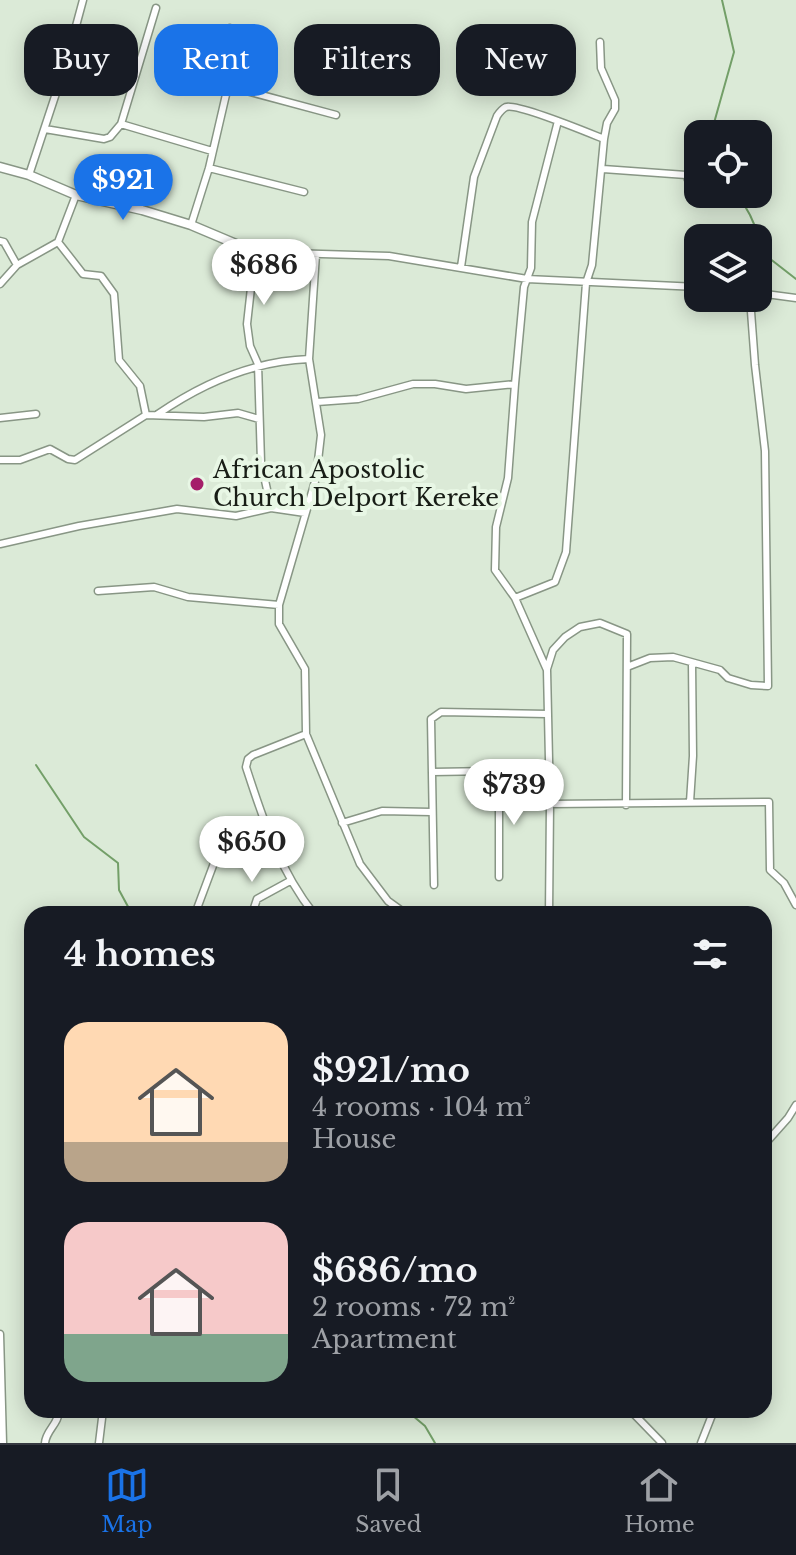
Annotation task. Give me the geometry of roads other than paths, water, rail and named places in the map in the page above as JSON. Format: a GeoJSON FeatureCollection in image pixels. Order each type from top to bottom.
{"type":"FeatureCollection","features":[{"type":"Feature","properties":{"kind":"street"},"geometry":{"type":"LineString","coordinates":[[29,175],[83,0]]}},
{"type":"Feature","properties":{"kind":"street"},"geometry":{"type":"LineString","coordinates":[[45,129],[104,139],[110,137],[121,124],[156,8]]}},
{"type":"Feature","properties":{"kind":"street"},"geometry":{"type":"LineString","coordinates":[[515,598],[555,582],[566,552],[586,283],[592,265],[604,139],[615,109],[615,100],[601,68],[600,42]]}},
{"type":"Feature","properties":{"kind":"street"},"geometry":{"type":"LineString","coordinates":[[191,225],[209,168],[226,96]]}},
{"type":"Feature","properties":{"kind":"street"},"geometry":{"type":"LineString","coordinates":[[265,96],[336,115]]}},
{"type":"Feature","properties":{"kind":"street"},"geometry":{"type":"LineString","coordinates":[[461,267],[474,177],[497,116],[503,108],[509,106],[558,121],[604,139]]}},
{"type":"Feature","properties":{"kind":"street"},"geometry":{"type":"LineString","coordinates":[[547,670],[515,598],[495,570],[496,527],[508,478],[524,287],[531,268],[532,222],[558,121]]}},
{"type":"Feature","properties":{"kind":"street"},"geometry":{"type":"LineString","coordinates":[[121,124],[212,151]]}},
{"type":"Feature","properties":{"kind":"street"},"geometry":{"type":"LineString","coordinates":[[0,167],[29,175],[76,195],[191,225],[255,252],[389,256],[527,279],[684,286]]}},
{"type":"Feature","properties":{"kind":"street"},"geometry":{"type":"LineString","coordinates":[[209,168],[304,192]]}},
{"type":"Feature","properties":{"kind":"street"},"geometry":{"type":"LineString","coordinates":[[603,169],[684,175]]}},
{"type":"Feature","properties":{"kind":"street"},"geometry":{"type":"LineString","coordinates":[[0,284],[17,265],[58,242],[76,195]]}},
{"type":"Feature","properties":{"kind":"street"},"geometry":{"type":"LineString","coordinates":[[0,241],[4,242],[17,265]]}},
{"type":"Feature","properties":{"kind":"street"},"geometry":{"type":"LineString","coordinates":[[58,242],[83,274],[101,276],[114,294],[119,360],[140,386],[146,415]]}},
{"type":"Feature","properties":{"kind":"street"},"geometry":{"type":"LineString","coordinates":[[255,252],[247,324],[250,346],[258,364],[261,462],[271,508]]}},
{"type":"Feature","properties":{"kind":"street"},"geometry":{"type":"LineString","coordinates":[[316,254],[309,359],[321,435],[316,478],[279,605],[279,624],[305,669],[306,734],[342,823],[360,864],[395,906]]}},
{"type":"Feature","properties":{"kind":"street"},"geometry":{"type":"LineString","coordinates":[[772,295],[796,298]]}},
{"type":"Feature","properties":{"kind":"street"},"geometry":{"type":"LineString","coordinates":[[627,667],[650,658],[673,657],[720,670],[728,678],[768,686],[765,451],[751,312]]}},
{"type":"Feature","properties":{"kind":"street"},"geometry":{"type":"LineString","coordinates":[[158,414],[198,388],[258,364],[309,359]]}},
{"type":"Feature","properties":{"kind":"street"},"geometry":{"type":"LineString","coordinates":[[317,402],[358,399],[413,384],[466,389],[515,384]]}},
{"type":"Feature","properties":{"kind":"street"},"geometry":{"type":"LineString","coordinates":[[0,460],[20,460],[50,449],[75,460],[146,415],[204,417],[238,413],[259,419]]}},
{"type":"Feature","properties":{"kind":"street"},"geometry":{"type":"LineString","coordinates":[[0,418],[36,414]]}},
{"type":"Feature","properties":{"kind":"street"},"geometry":{"type":"LineString","coordinates":[[0,544],[177,509],[236,516],[271,508],[305,513]]}},
{"type":"Feature","properties":{"kind":"street"},"geometry":{"type":"LineString","coordinates":[[98,591],[154,587],[188,597],[279,605]]}},
{"type":"Feature","properties":{"kind":"street"},"geometry":{"type":"LineString","coordinates":[[549,906],[547,670],[553,650],[565,637],[580,627],[600,623],[627,634],[626,805]]}},
{"type":"Feature","properties":{"kind":"street"},"geometry":{"type":"LineString","coordinates":[[690,802],[692,663]]}},
{"type":"Feature","properties":{"kind":"street"},"geometry":{"type":"LineString","coordinates":[[434,885],[431,719],[441,712],[547,714]]}},
{"type":"Feature","properties":{"kind":"street"},"geometry":{"type":"LineString","coordinates":[[306,734],[248,759],[246,767],[267,830],[290,881],[308,906]]}},
{"type":"Feature","properties":{"kind":"street"},"geometry":{"type":"LineString","coordinates":[[432,772],[493,771],[499,777],[499,877]]}},
{"type":"Feature","properties":{"kind":"street"},"geometry":{"type":"LineString","coordinates":[[550,804],[769,802],[770,870],[784,883],[796,905]]}},
{"type":"Feature","properties":{"kind":"street"},"geometry":{"type":"LineString","coordinates":[[342,823],[382,811],[431,812]]}},
{"type":"Feature","properties":{"kind":"street"},"geometry":{"type":"LineString","coordinates":[[198,906],[220,847],[267,830]]}},
{"type":"Feature","properties":{"kind":"street"},"geometry":{"type":"LineString","coordinates":[[255,906],[257,899],[290,881]]}},
{"type":"Feature","properties":{"kind":"street"},"geometry":{"type":"LineString","coordinates":[[772,1136],[796,1105]]}},
{"type":"Feature","properties":{"kind":"street"},"geometry":{"type":"LineString","coordinates":[[0,1334],[3,1443]]}},
{"type":"Feature","properties":{"kind":"street"},"geometry":{"type":"LineString","coordinates":[[45,1443],[46,1436],[59,1418]]}},
{"type":"Feature","properties":{"kind":"street"},"geometry":{"type":"LineString","coordinates":[[99,1443],[102,1418]]}},
{"type":"Feature","properties":{"kind":"street"},"geometry":{"type":"LineString","coordinates":[[638,1418],[662,1443]]}},
{"type":"Feature","properties":{"kind":"street"},"geometry":{"type":"LineString","coordinates":[[701,1443],[711,1418]]}},
{"type":"Feature","properties":{"kind":"waterway"},"geometry":{"type":"LineString","coordinates":[[715,120],[734,52],[722,0]]}},
{"type":"Feature","properties":{"kind":"waterway"},"geometry":{"type":"LineString","coordinates":[[746,208],[769,258],[796,279]]}},
{"type":"Feature","properties":{"kind":"waterway"},"geometry":{"type":"LineString","coordinates":[[36,765],[84,837],[118,863],[119,890],[128,906]]}},
{"type":"Feature","properties":{"kind":"waterway"},"geometry":{"type":"LineString","coordinates":[[416,1418],[425,1426],[435,1443]]}},
{"type":"Feature","properties":{"kind":"place","name":"African Apostolic Church Delport Kereke"},"geometry":{"type":"Point","coordinates":[197,484]}}]}
